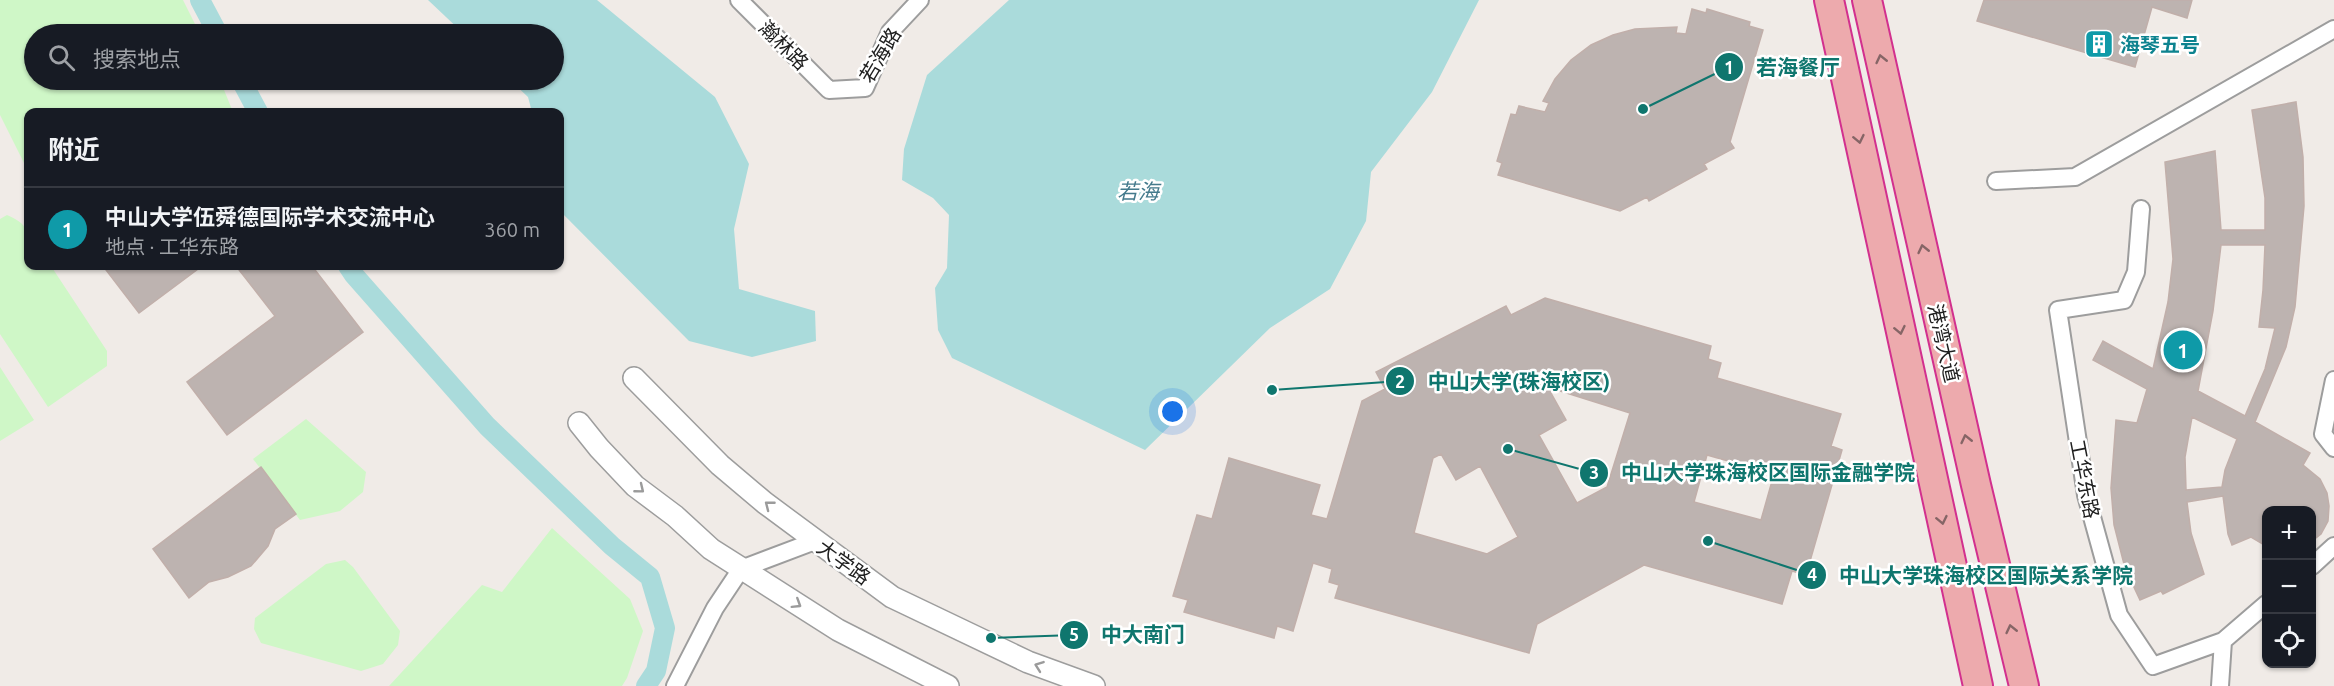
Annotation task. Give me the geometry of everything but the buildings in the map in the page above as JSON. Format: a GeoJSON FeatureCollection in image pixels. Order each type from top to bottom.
{"type":"FeatureCollection","features":[{"type":"Feature","properties":{"kind":"highway","name":"港湾大道"},"geometry":{"type":"LineString","coordinates":[[1829,0],[1978,686]]}},
{"type":"Feature","properties":{"kind":"highway","name":"港湾大道"},"geometry":{"type":"LineString","coordinates":[[1868,0],[1976,485],[2024,686]]}},
{"type":"Feature","properties":{"kind":"street","name":"瀚林路"},"geometry":{"type":"LineString","coordinates":[[738,0],[829,90]]}},
{"type":"Feature","properties":{"kind":"street","name":"若海路"},"geometry":{"type":"LineString","coordinates":[[829,90],[865,88],[890,32],[920,0]]}},
{"type":"Feature","properties":{"kind":"street"},"geometry":{"type":"LineString","coordinates":[[1996,181],[2075,177],[2334,29]]}},
{"type":"Feature","properties":{"kind":"street","name":"工华东路"},"geometry":{"type":"LineString","coordinates":[[2140,209],[2136,272],[2124,300],[2058,310],[2086,495],[2119,615],[2153,666],[2223,641],[2262,607]]}},
{"type":"Feature","properties":{"kind":"street","name":"大学路"},"geometry":{"type":"LineString","coordinates":[[633,378],[720,465],[815,541],[892,597],[1028,662],[1094,686]]}},
{"type":"Feature","properties":{"kind":"street"},"geometry":{"type":"LineString","coordinates":[[2334,380],[2323,434],[2334,448]]}},
{"type":"Feature","properties":{"kind":"street"},"geometry":{"type":"LineString","coordinates":[[579,423],[635,486],[675,516],[711,549],[838,630],[948,686]]}},
{"type":"Feature","properties":{"kind":"street"},"geometry":{"type":"LineString","coordinates":[[675,686],[715,608],[741,569],[815,541]]}},
{"type":"Feature","properties":{"kind":"street"},"geometry":{"type":"LineString","coordinates":[[2316,562],[2334,546]]}},
{"type":"Feature","properties":{"kind":"street"},"geometry":{"type":"LineString","coordinates":[[2220,686],[2223,641]]}},
{"type":"Feature","properties":{"kind":"green space"},"geometry":{"type":"Polygon","coordinates":[[[0,0],[183,0],[195,24],[24,24],[24,90],[224,90],[231,108],[24,108],[24,163],[0,115],[0,0]]]}},
{"type":"Feature","properties":{"kind":"green space"},"geometry":{"type":"Polygon","coordinates":[[[7,215],[22,224],[24,226],[24,270],[54,270],[107,351],[107,366],[48,407],[0,334],[0,219],[7,215]]]}},
{"type":"Feature","properties":{"kind":"green space"},"geometry":{"type":"Polygon","coordinates":[[[0,367],[34,420],[0,441],[0,367]]]}},
{"type":"Feature","properties":{"kind":"green space"},"geometry":{"type":"Polygon","coordinates":[[[306,419],[366,472],[363,492],[340,511],[300,520],[253,459],[306,419]]]}},
{"type":"Feature","properties":{"kind":"green space"},"geometry":{"type":"Polygon","coordinates":[[[552,528],[630,599],[643,631],[627,678],[622,686],[389,686],[482,585],[502,592],[552,528]]]}},
{"type":"Feature","properties":{"kind":"green space"},"geometry":{"type":"Polygon","coordinates":[[[345,560],[353,567],[400,631],[398,645],[383,664],[361,671],[261,643],[254,629],[255,618],[326,564],[345,560]]]}},
{"type":"Feature","properties":{"kind":"water"},"geometry":{"type":"Polygon","coordinates":[[[428,0],[597,0],[715,97],[749,164],[734,229],[739,289],[815,311],[816,341],[752,357],[689,341],[564,215],[564,108],[531,108],[528,97],[521,90],[564,90],[564,24],[453,24],[428,0]]]}},
{"type":"Feature","properties":{"kind":"water","name":"若海"},"geometry":{"type":"Polygon","coordinates":[[[1009,0],[1479,0],[1432,92],[1371,172],[1366,221],[1330,289],[1270,328],[1145,450],[952,358],[938,330],[935,288],[947,268],[949,215],[933,198],[902,180],[904,149],[927,75],[1009,0]]]}},
{"type":"Feature","properties":{"kind":"waterway"},"geometry":{"type":"LineString","coordinates":[[200,0],[213,24]]}},
{"type":"Feature","properties":{"kind":"waterway"},"geometry":{"type":"LineString","coordinates":[[246,90],[256,108]]}},
{"type":"Feature","properties":{"kind":"waterway"},"geometry":{"type":"LineString","coordinates":[[351,270],[487,426],[612,546],[650,577],[665,628],[656,671],[646,686]]}},
{"type":"Feature","properties":{"kind":"place","name":"海琴五号"},"geometry":{"type":"Point","coordinates":[2099,44]}},
{"type":"Feature","properties":{"kind":"place","name":"若海餐厅"},"geometry":{"type":"Point","coordinates":[1643,109]}},
{"type":"Feature","properties":{"kind":"place","name":"中山大学伍舜德国际学术交流中心"},"geometry":{"type":"Point","coordinates":[2183,350]}},
{"type":"Feature","properties":{"kind":"place","name":"中山大学(珠海校区)"},"geometry":{"type":"Point","coordinates":[1272,390]}},
{"type":"Feature","properties":{"kind":"place","name":"中山大学珠海校区国际金融学院"},"geometry":{"type":"Point","coordinates":[1508,449]}},
{"type":"Feature","properties":{"kind":"place","name":"中山大学珠海校区国际关系学院"},"geometry":{"type":"Point","coordinates":[1708,541]}},
{"type":"Feature","properties":{"kind":"place","name":"中大南门"},"geometry":{"type":"Point","coordinates":[991,638]}}]}
